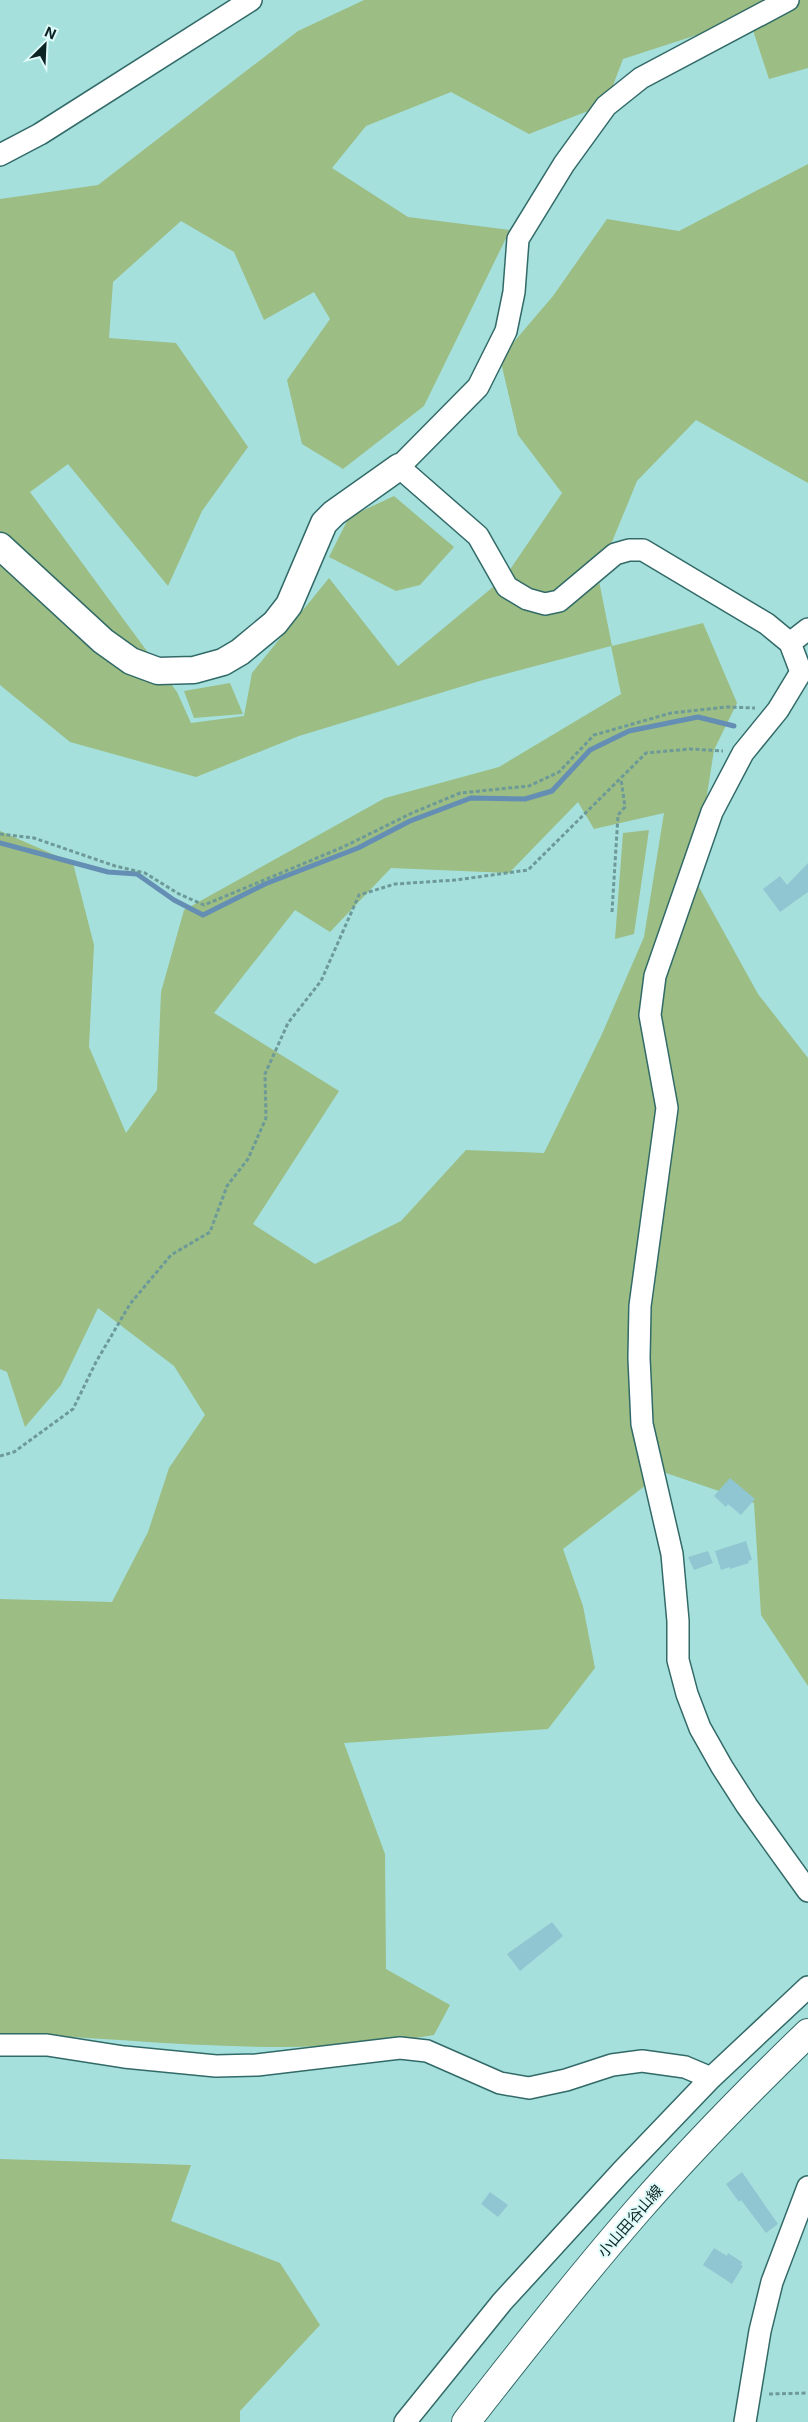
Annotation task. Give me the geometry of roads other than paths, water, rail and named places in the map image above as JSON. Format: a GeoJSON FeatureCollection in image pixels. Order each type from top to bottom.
{"type":"FeatureCollection","features":[{"type":"Feature","properties":{"kind":"main road","name":"小山田谷山線"},"geometry":{"type":"LineString","coordinates":[[466,2422],[549,2316],[638,2210],[744,2095],[808,2033]]}},
{"type":"Feature","properties":{"kind":"street"},"geometry":{"type":"LineString","coordinates":[[0,154],[40,134],[251,0]]}},
{"type":"Feature","properties":{"kind":"street"},"geometry":{"type":"LineString","coordinates":[[0,546],[103,641],[131,661],[158,671],[194,670],[223,662],[240,652],[275,623],[289,605],[324,523],[334,513],[400,467],[478,387],[506,331],[514,292],[518,239],[559,171],[606,106],[642,78],[788,0]]}},
{"type":"Feature","properties":{"kind":"street"},"geometry":{"type":"LineString","coordinates":[[400,467],[478,536],[507,587],[527,599],[545,604],[560,601],[616,554],[629,550],[643,550],[767,624],[790,643],[804,672],[778,710],[743,753],[712,812],[655,976],[650,1015],[667,1108],[640,1306],[642,1424],[672,1554],[678,1621],[678,1660],[687,1694],[700,1728],[722,1767],[747,1806],[808,1891]]}},
{"type":"Feature","properties":{"kind":"street"},"geometry":{"type":"LineString","coordinates":[[790,643],[808,629]]}},
{"type":"Feature","properties":{"kind":"street"},"geometry":{"type":"LineString","coordinates":[[405,2422],[502,2302],[665,2125],[808,1987]]}},
{"type":"Feature","properties":{"kind":"street"},"geometry":{"type":"LineString","coordinates":[[0,2045],[47,2046],[124,2057],[216,2066],[257,2064],[400,2048],[427,2051],[500,2083],[529,2088],[566,2080],[612,2065],[642,2061],[685,2067],[712,2078]]}},
{"type":"Feature","properties":{"kind":"street"},"geometry":{"type":"LineString","coordinates":[[745,2422],[760,2331],[772,2282],[808,2187]]}},
{"type":"Feature","properties":{"kind":"waterway"},"geometry":{"type":"LineString","coordinates":[[0,843],[108,872],[137,874],[174,900],[203,915],[265,884],[358,848],[410,821],[471,798],[525,799],[552,791],[590,750],[629,731],[698,717],[734,726]]}}]}
